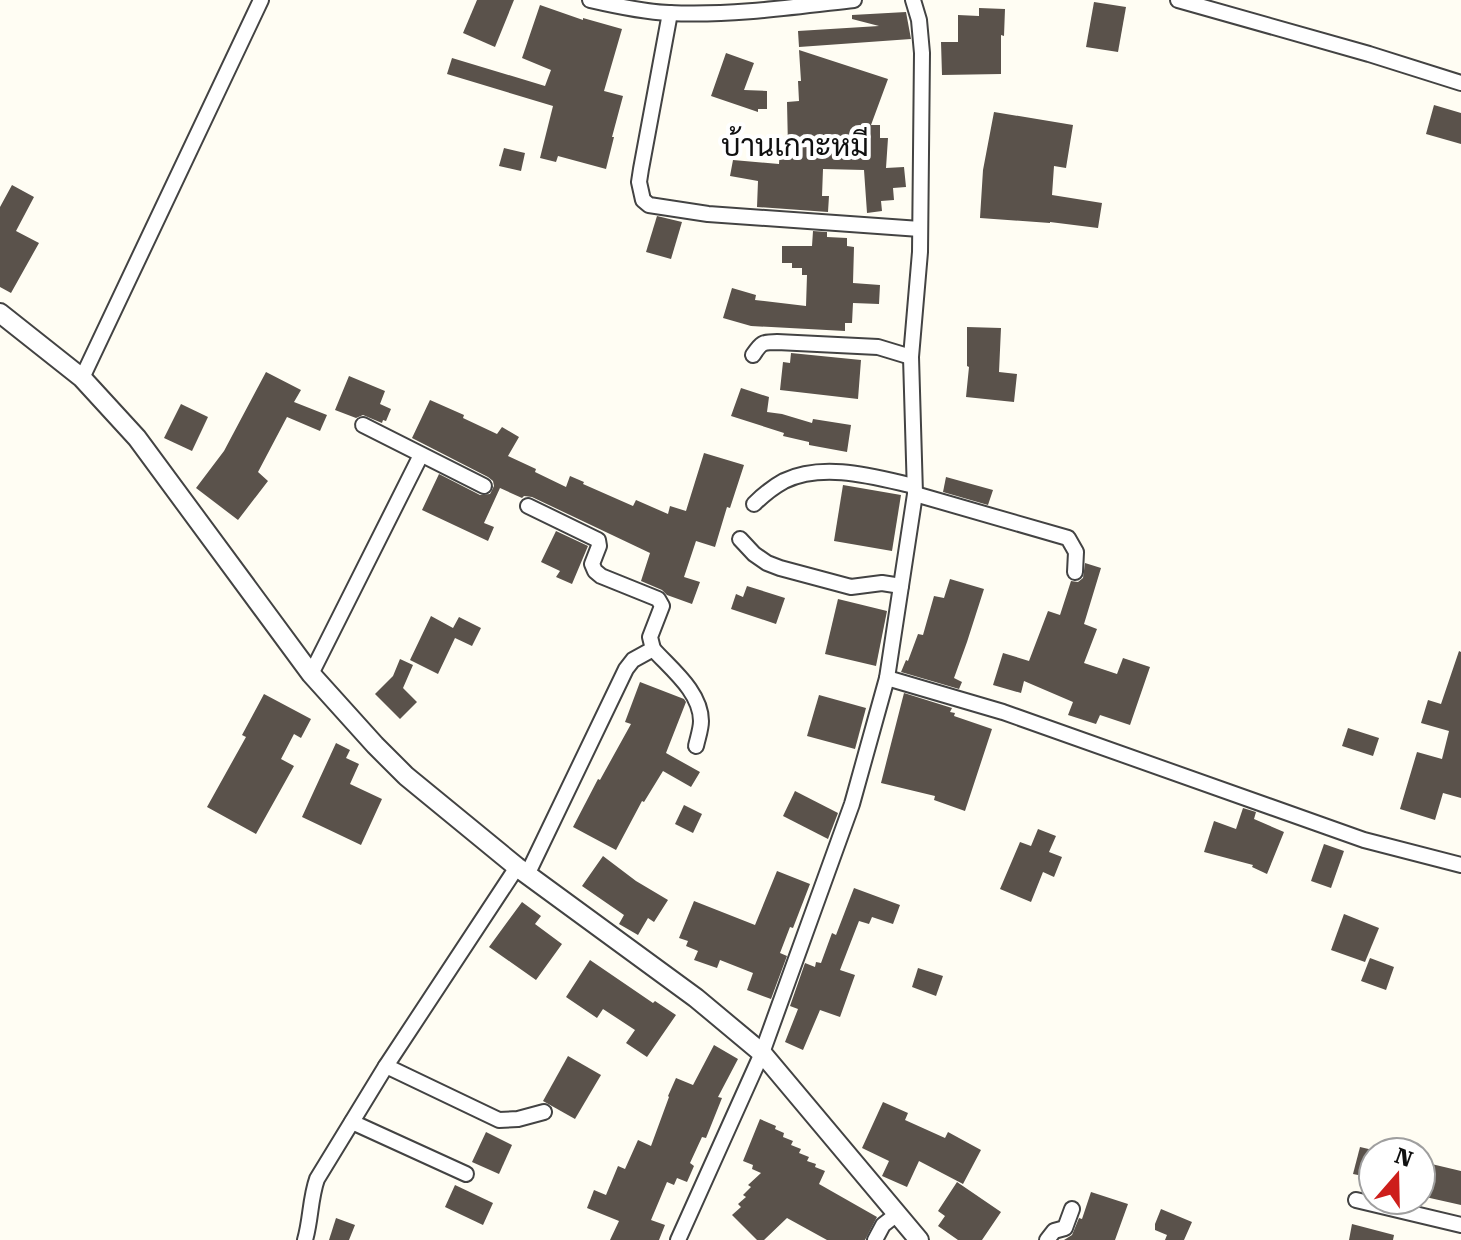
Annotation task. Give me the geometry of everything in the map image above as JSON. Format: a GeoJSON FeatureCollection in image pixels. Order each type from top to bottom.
{"type":"FeatureCollection","features":[{"type":"Feature","properties":{"kind":"street"},"geometry":{"type":"LineString","coordinates":[[82,378],[261,0]]}},
{"type":"Feature","properties":{"kind":"street"},"geometry":{"type":"LineString","coordinates":[[590,0],[670,13],[854,0]]}},
{"type":"Feature","properties":{"kind":"street"},"geometry":{"type":"LineString","coordinates":[[678,1240],[762,1053],[852,804],[887,678],[914,490],[911,357],[920,252],[921,40],[913,0]]}},
{"type":"Feature","properties":{"kind":"street"},"geometry":{"type":"LineString","coordinates":[[1178,0],[1461,83]]}},
{"type":"Feature","properties":{"kind":"street"},"geometry":{"type":"LineString","coordinates":[[670,13],[639,182],[643,200],[649,205],[708,214],[920,229]]}},
{"type":"Feature","properties":{"kind":"street"},"geometry":{"type":"LineString","coordinates":[[0,313],[82,378],[137,438],[311,674],[406,776],[522,871],[696,998],[762,1053],[919,1240]]}},
{"type":"Feature","properties":{"kind":"street"},"geometry":{"type":"LineString","coordinates":[[753,355],[764,342],[777,342],[878,347],[911,357]]}},
{"type":"Feature","properties":{"kind":"street"},"geometry":{"type":"LineString","coordinates":[[363,425],[484,486]]}},
{"type":"Feature","properties":{"kind":"street"},"geometry":{"type":"LineString","coordinates":[[311,674],[421,455]]}},
{"type":"Feature","properties":{"kind":"street"},"geometry":{"type":"LineString","coordinates":[[754,504],[783,482],[810,474],[853,474],[1068,538],[1076,552],[1075,572]]}},
{"type":"Feature","properties":{"kind":"street"},"geometry":{"type":"LineString","coordinates":[[528,506],[598,540],[600,545],[592,564],[601,576],[662,602],[650,637],[653,649],[697,701],[701,723],[696,746]]}},
{"type":"Feature","properties":{"kind":"street"},"geometry":{"type":"LineString","coordinates":[[740,539],[754,554],[780,568],[851,587],[882,583],[901,586]]}},
{"type":"Feature","properties":{"kind":"street"},"geometry":{"type":"LineString","coordinates":[[305,1240],[311,1195],[317,1179],[386,1066],[522,871],[626,669],[633,660],[653,649]]}},
{"type":"Feature","properties":{"kind":"street"},"geometry":{"type":"LineString","coordinates":[[887,678],[1017,717],[1364,840],[1461,865]]}},
{"type":"Feature","properties":{"kind":"street"},"geometry":{"type":"LineString","coordinates":[[386,1066],[499,1120],[544,1112]]}},
{"type":"Feature","properties":{"kind":"street"},"geometry":{"type":"LineString","coordinates":[[352,1122],[466,1174]]}},
{"type":"Feature","properties":{"kind":"street"},"geometry":{"type":"LineString","coordinates":[[1356,1200],[1461,1225]]}},
{"type":"Feature","properties":{"kind":"street"},"geometry":{"type":"LineString","coordinates":[[1047,1240],[1054,1231],[1065,1228],[1072,1209]]}},
{"type":"Feature","properties":{"kind":"street"},"geometry":{"type":"LineString","coordinates":[[875,1240],[883,1225],[897,1214]]}},
{"type":"Feature","properties":{"kind":"building"},"geometry":{"type":"Polygon","coordinates":[[[477,0],[514,0],[495,47],[463,33],[477,0]]]}},
{"type":"Feature","properties":{"kind":"building"},"geometry":{"type":"Polygon","coordinates":[[[1094,2],[1126,7],[1118,52],[1086,47],[1094,2]]]}},
{"type":"Feature","properties":{"kind":"building"},"geometry":{"type":"Polygon","coordinates":[[[540,5],[622,29],[604,91],[623,96],[606,169],[558,156],[556,162],[540,158],[553,106],[447,74],[452,58],[545,86],[551,70],[522,58],[540,5]]]}},
{"type":"Feature","properties":{"kind":"building"},"geometry":{"type":"Polygon","coordinates":[[[979,8],[1005,9],[1001,74],[942,75],[941,42],[958,42],[958,15],[979,16],[979,8]]]}},
{"type":"Feature","properties":{"kind":"building"},"geometry":{"type":"Polygon","coordinates":[[[906,12],[911,39],[799,47],[798,31],[879,26],[852,19],[852,15],[906,12]]]}},
{"type":"Feature","properties":{"kind":"building"},"geometry":{"type":"Polygon","coordinates":[[[799,50],[888,79],[871,125],[880,125],[880,138],[888,138],[886,168],[904,167],[906,187],[893,188],[894,200],[881,201],[882,211],[867,213],[864,170],[823,169],[822,196],[829,196],[828,212],[757,207],[758,181],[730,176],[733,160],[779,164],[780,148],[788,148],[787,102],[799,101],[799,50]]]}},
{"type":"Feature","properties":{"kind":"building"},"geometry":{"type":"Polygon","coordinates":[[[726,53],[754,63],[744,90],[767,91],[767,109],[758,109],[758,112],[711,96],[726,53]]]}},
{"type":"Feature","properties":{"kind":"building"},"geometry":{"type":"Polygon","coordinates":[[[1434,105],[1461,113],[1461,144],[1426,134],[1434,105]]]}},
{"type":"Feature","properties":{"kind":"building"},"geometry":{"type":"Polygon","coordinates":[[[994,112],[1073,125],[1066,168],[1054,166],[1052,195],[1102,203],[1098,228],[980,218],[983,170],[994,112]]]}},
{"type":"Feature","properties":{"kind":"building"},"geometry":{"type":"Polygon","coordinates":[[[504,148],[525,153],[521,171],[499,166],[504,148]]]}},
{"type":"Feature","properties":{"kind":"building"},"geometry":{"type":"Polygon","coordinates":[[[12,185],[34,197],[16,231],[39,243],[11,293],[0,287],[0,207],[12,185]]]}},
{"type":"Feature","properties":{"kind":"building"},"geometry":{"type":"Polygon","coordinates":[[[657,216],[682,222],[671,259],[646,252],[657,216]]]}},
{"type":"Feature","properties":{"kind":"building"},"geometry":{"type":"Polygon","coordinates":[[[813,231],[827,232],[827,237],[847,238],[847,246],[854,247],[853,283],[880,285],[879,304],[853,303],[852,323],[845,323],[845,331],[751,326],[723,318],[732,288],[756,295],[755,300],[806,306],[807,275],[802,275],[802,268],[792,268],[792,263],[782,263],[782,246],[812,246],[813,231]]]}},
{"type":"Feature","properties":{"kind":"building"},"geometry":{"type":"Polygon","coordinates":[[[967,327],[1001,328],[999,372],[1017,374],[1014,402],[966,397],[969,367],[967,327]]]}},
{"type":"Feature","properties":{"kind":"building"},"geometry":{"type":"Polygon","coordinates":[[[791,353],[861,360],[858,399],[780,390],[783,362],[790,363],[791,353]]]}},
{"type":"Feature","properties":{"kind":"building"},"geometry":{"type":"Polygon","coordinates":[[[266,372],[301,390],[294,402],[327,415],[320,431],[287,417],[258,472],[268,481],[238,520],[196,488],[224,451],[266,372]]]}},
{"type":"Feature","properties":{"kind":"building"},"geometry":{"type":"Polygon","coordinates":[[[349,376],[385,391],[380,404],[391,409],[386,421],[382,423],[363,415],[356,418],[335,410],[349,376]]]}},
{"type":"Feature","properties":{"kind":"building"},"geometry":{"type":"Polygon","coordinates":[[[741,388],[769,397],[767,412],[812,423],[813,419],[851,425],[847,452],[809,445],[809,442],[783,436],[784,433],[731,416],[741,388]]]}},
{"type":"Feature","properties":{"kind":"building"},"geometry":{"type":"Polygon","coordinates":[[[430,400],[497,434],[502,427],[519,437],[508,456],[566,487],[570,476],[633,506],[636,500],[668,514],[670,506],[686,511],[704,453],[744,465],[715,547],[696,541],[684,577],[700,582],[692,604],[641,581],[650,553],[532,497],[522,498],[500,488],[484,523],[494,527],[488,541],[422,510],[439,474],[480,495],[490,494],[494,486],[488,477],[412,438],[430,400]]]}},
{"type":"Feature","properties":{"kind":"building"},"geometry":{"type":"Polygon","coordinates":[[[181,404],[208,417],[192,451],[164,438],[181,404]]]}},
{"type":"Feature","properties":{"kind":"building"},"geometry":{"type":"Polygon","coordinates":[[[946,477],[993,490],[988,505],[943,492],[946,477]]]}},
{"type":"Feature","properties":{"kind":"building"},"geometry":{"type":"Polygon","coordinates":[[[843,485],[901,495],[892,551],[834,541],[843,485]]]}},
{"type":"Feature","properties":{"kind":"building"},"geometry":{"type":"Polygon","coordinates":[[[556,531],[588,546],[572,584],[556,577],[560,571],[541,562],[556,531]]]}},
{"type":"Feature","properties":{"kind":"building"},"geometry":{"type":"Polygon","coordinates":[[[1085,563],[1101,568],[1084,624],[1097,629],[1084,663],[1117,674],[1123,658],[1150,667],[1130,725],[1100,715],[1096,724],[1068,715],[1073,702],[1024,681],[1021,693],[993,685],[1003,653],[1029,661],[1048,611],[1060,615],[1071,581],[1078,582],[1083,578],[1085,563]]]}},
{"type":"Feature","properties":{"kind":"building"},"geometry":{"type":"Polygon","coordinates":[[[950,579],[984,589],[954,678],[962,682],[959,689],[901,672],[918,634],[923,635],[934,596],[944,598],[950,579]]]}},
{"type":"Feature","properties":{"kind":"building"},"geometry":{"type":"Polygon","coordinates":[[[747,586],[785,598],[776,624],[731,609],[736,594],[743,597],[747,586]]]}},
{"type":"Feature","properties":{"kind":"building"},"geometry":{"type":"Polygon","coordinates":[[[838,599],[887,611],[876,666],[825,654],[838,599]]]}},
{"type":"Feature","properties":{"kind":"building"},"geometry":{"type":"Polygon","coordinates":[[[431,616],[453,628],[459,617],[481,628],[472,646],[455,638],[438,674],[410,660],[431,616]]]}},
{"type":"Feature","properties":{"kind":"building"},"geometry":{"type":"Polygon","coordinates":[[[1459,651],[1461,798],[1443,793],[1435,820],[1400,809],[1417,752],[1442,759],[1449,731],[1421,723],[1428,700],[1441,704],[1459,651]]]}},
{"type":"Feature","properties":{"kind":"building"},"geometry":{"type":"Polygon","coordinates":[[[400,659],[413,665],[403,688],[417,702],[400,719],[375,694],[393,676],[400,659]]]}},
{"type":"Feature","properties":{"kind":"building"},"geometry":{"type":"Polygon","coordinates":[[[640,682],[686,702],[666,753],[700,772],[691,787],[663,771],[642,801],[616,850],[573,827],[631,724],[625,722],[640,682]]]}},
{"type":"Feature","properties":{"kind":"building"},"geometry":{"type":"Polygon","coordinates":[[[904,693],[952,708],[950,712],[955,713],[954,716],[992,729],[965,811],[934,800],[935,796],[881,783],[904,693]]]}},
{"type":"Feature","properties":{"kind":"building"},"geometry":{"type":"Polygon","coordinates":[[[264,694],[311,719],[301,738],[294,734],[281,759],[294,766],[256,834],[207,807],[246,737],[242,735],[264,694]]]}},
{"type":"Feature","properties":{"kind":"building"},"geometry":{"type":"Polygon","coordinates":[[[819,695],[866,708],[855,749],[807,736],[819,695]]]}},
{"type":"Feature","properties":{"kind":"building"},"geometry":{"type":"Polygon","coordinates":[[[1348,728],[1379,738],[1373,756],[1342,746],[1348,728]]]}},
{"type":"Feature","properties":{"kind":"building"},"geometry":{"type":"Polygon","coordinates":[[[336,743],[350,750],[346,758],[359,764],[350,784],[382,799],[361,845],[302,817],[336,743]]]}},
{"type":"Feature","properties":{"kind":"building"},"geometry":{"type":"Polygon","coordinates":[[[795,791],[838,813],[828,839],[783,816],[795,791]]]}},
{"type":"Feature","properties":{"kind":"building"},"geometry":{"type":"Polygon","coordinates":[[[684,805],[702,814],[693,833],[675,824],[684,805]]]}},
{"type":"Feature","properties":{"kind":"building"},"geometry":{"type":"Polygon","coordinates":[[[1243,808],[1256,812],[1254,819],[1284,832],[1267,874],[1253,865],[1204,852],[1214,821],[1236,829],[1243,808]]]}},
{"type":"Feature","properties":{"kind":"building"},"geometry":{"type":"Polygon","coordinates":[[[1038,829],[1056,836],[1049,852],[1062,857],[1054,877],[1043,872],[1031,902],[1000,889],[1020,842],[1031,846],[1038,829]]]}},
{"type":"Feature","properties":{"kind":"building"},"geometry":{"type":"Polygon","coordinates":[[[1324,844],[1344,851],[1331,888],[1311,881],[1324,844]]]}},
{"type":"Feature","properties":{"kind":"building"},"geometry":{"type":"Polygon","coordinates":[[[603,856],[668,900],[654,922],[648,918],[638,935],[619,924],[624,915],[582,886],[603,856]]]}},
{"type":"Feature","properties":{"kind":"building"},"geometry":{"type":"Polygon","coordinates":[[[777,871],[810,884],[780,953],[787,956],[771,999],[747,990],[753,973],[720,960],[717,968],[694,960],[698,951],[686,946],[688,941],[679,938],[694,901],[755,925],[777,871]]]}},
{"type":"Feature","properties":{"kind":"building"},"geometry":{"type":"Polygon","coordinates":[[[854,888],[900,905],[893,924],[872,917],[869,924],[859,921],[840,970],[855,975],[840,1017],[820,1010],[803,1050],[785,1042],[798,1009],[790,1006],[805,963],[815,967],[816,962],[821,963],[832,933],[836,935],[854,888]]]}},
{"type":"Feature","properties":{"kind":"building"},"geometry":{"type":"Polygon","coordinates":[[[522,902],[541,916],[535,924],[562,944],[536,980],[489,947],[522,902]]]}},
{"type":"Feature","properties":{"kind":"building"},"geometry":{"type":"Polygon","coordinates":[[[1344,914],[1379,928],[1365,962],[1331,950],[1344,914]]]}},
{"type":"Feature","properties":{"kind":"building"},"geometry":{"type":"Polygon","coordinates":[[[1370,958],[1394,967],[1386,990],[1361,981],[1370,958]]]}},
{"type":"Feature","properties":{"kind":"building"},"geometry":{"type":"Polygon","coordinates":[[[590,960],[676,1015],[647,1057],[626,1043],[635,1030],[603,1009],[597,1018],[566,997],[590,960]]]}},
{"type":"Feature","properties":{"kind":"building"},"geometry":{"type":"Polygon","coordinates":[[[918,968],[943,976],[936,996],[912,987],[918,968]]]}},
{"type":"Feature","properties":{"kind":"building"},"geometry":{"type":"Polygon","coordinates":[[[714,1045],[738,1059],[718,1097],[722,1098],[706,1138],[702,1137],[690,1163],[694,1166],[687,1182],[677,1178],[674,1185],[667,1182],[651,1220],[665,1225],[659,1240],[610,1240],[619,1221],[587,1208],[594,1190],[606,1195],[618,1166],[625,1169],[638,1140],[651,1146],[676,1078],[693,1085],[714,1045]]]}},
{"type":"Feature","properties":{"kind":"building"},"geometry":{"type":"Polygon","coordinates":[[[568,1056],[601,1075],[575,1119],[543,1101],[568,1056]]]}},
{"type":"Feature","properties":{"kind":"building"},"geometry":{"type":"Polygon","coordinates":[[[883,1102],[908,1113],[905,1120],[945,1138],[948,1132],[981,1150],[963,1184],[919,1161],[907,1187],[882,1176],[889,1161],[862,1148],[883,1102]]]}},
{"type":"Feature","properties":{"kind":"building"},"geometry":{"type":"Polygon","coordinates":[[[760,1119],[776,1126],[775,1129],[784,1133],[783,1137],[793,1141],[791,1145],[801,1149],[799,1153],[809,1157],[807,1161],[825,1171],[819,1184],[877,1217],[865,1240],[827,1240],[787,1218],[764,1240],[757,1240],[732,1215],[741,1207],[738,1204],[746,1197],[743,1195],[751,1187],[748,1185],[761,1173],[743,1161],[760,1119]]]}},
{"type":"Feature","properties":{"kind":"building"},"geometry":{"type":"Polygon","coordinates":[[[486,1132],[512,1145],[499,1174],[472,1162],[486,1132]]]}},
{"type":"Feature","properties":{"kind":"building"},"geometry":{"type":"Polygon","coordinates":[[[1437,1165],[1461,1171],[1461,1205],[1437,1200],[1437,1165]]]}},
{"type":"Feature","properties":{"kind":"building"},"geometry":{"type":"Polygon","coordinates":[[[957,1182],[1001,1212],[982,1240],[958,1240],[938,1226],[945,1216],[938,1211],[957,1182]]]}},
{"type":"Feature","properties":{"kind":"building"},"geometry":{"type":"Polygon","coordinates":[[[455,1185],[493,1203],[483,1225],[445,1207],[455,1185]]]}},
{"type":"Feature","properties":{"kind":"building"},"geometry":{"type":"Polygon","coordinates":[[[1091,1192],[1128,1204],[1115,1240],[1064,1240],[1072,1235],[1079,1218],[1082,1219],[1091,1192]]]}},
{"type":"Feature","properties":{"kind":"building"},"geometry":{"type":"Polygon","coordinates":[[[1161,1209],[1192,1222],[1184,1240],[1165,1240],[1167,1235],[1155,1230],[1161,1209]]]}},
{"type":"Feature","properties":{"kind":"building"},"geometry":{"type":"Polygon","coordinates":[[[336,1218],[355,1225],[349,1240],[329,1240],[336,1218]]]}},
{"type":"Feature","properties":{"kind":"building"},"geometry":{"type":"Polygon","coordinates":[[[1352,1224],[1394,1235],[1393,1240],[1349,1240],[1352,1224]]]}},
{"type":"Feature","properties":{"kind":"district","name":"บ้านเกาะหมี"},"geometry":{"type":"Point","coordinates":[795,145]}}]}
